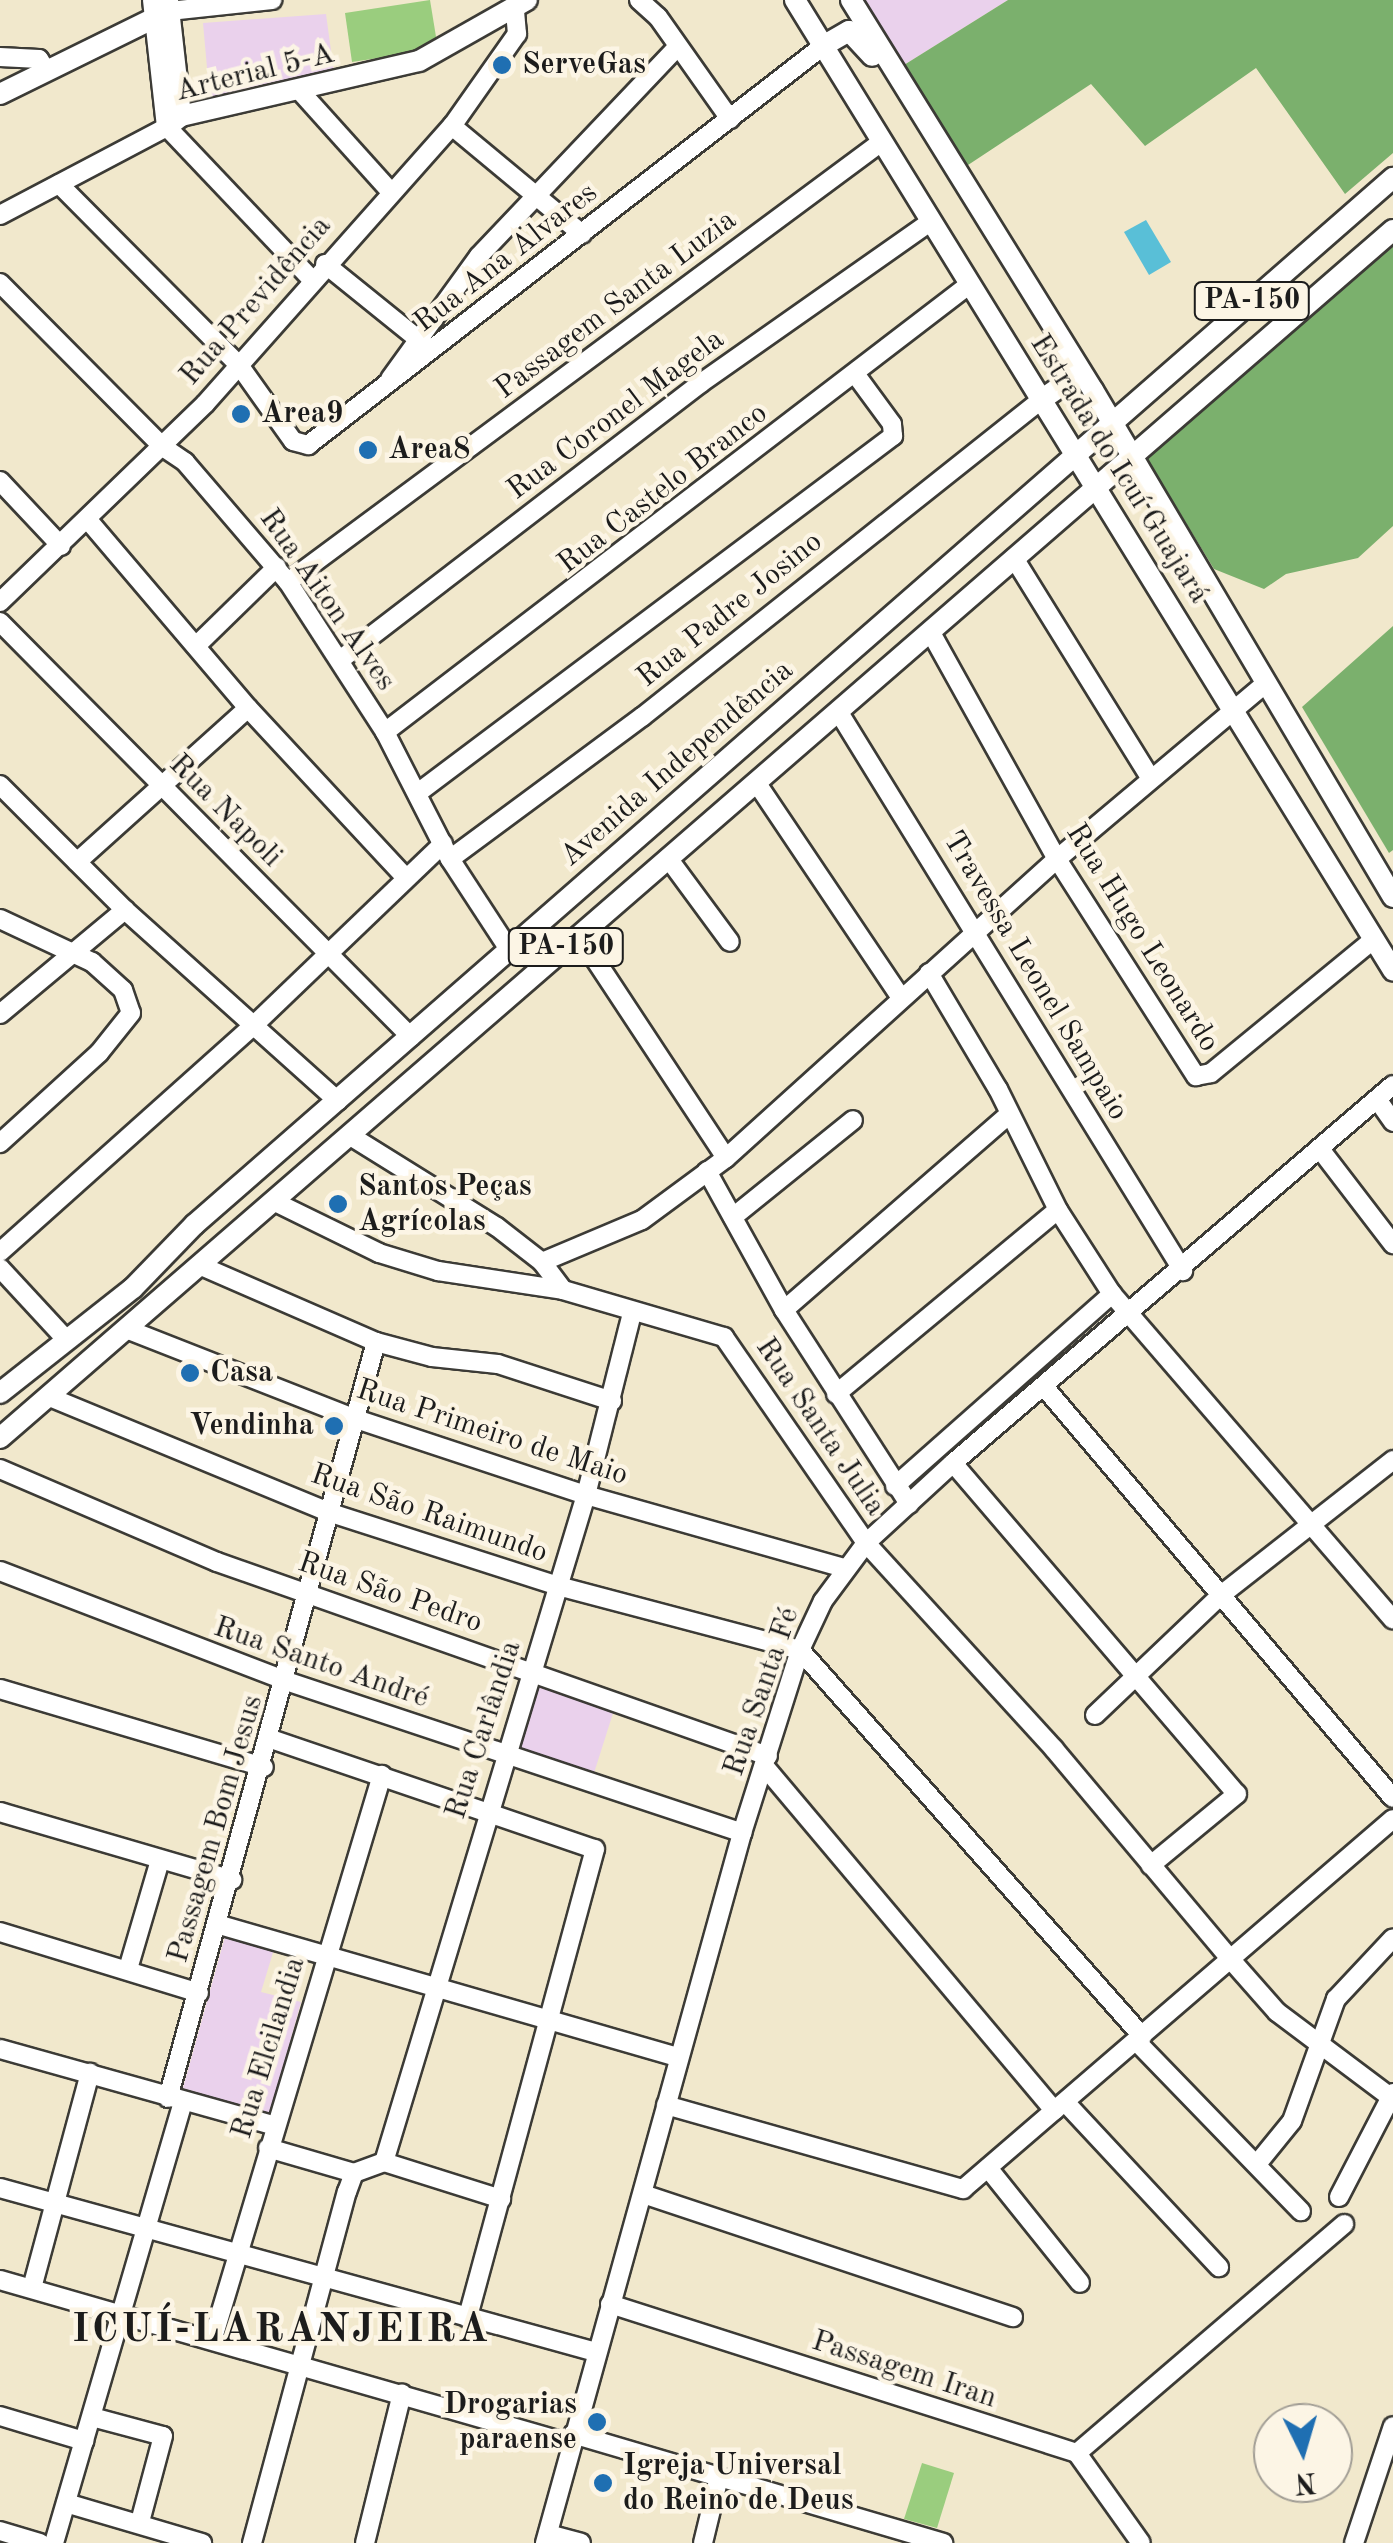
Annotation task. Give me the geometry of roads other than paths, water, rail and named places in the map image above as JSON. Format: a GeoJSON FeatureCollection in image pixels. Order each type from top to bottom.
{"type":"FeatureCollection","features":[{"type":"Feature","properties":{"kind":"main road","name":"Estrada do Icuí Guajará"},"geometry":{"type":"LineString","coordinates":[[795,0],[1393,970]]}},
{"type":"Feature","properties":{"kind":"main road","name":"Estrada do Icuí Guajará"},"geometry":{"type":"LineString","coordinates":[[850,0],[1131,456],[1393,897]]}},
{"type":"Feature","properties":{"kind":"main road"},"geometry":{"type":"LineString","coordinates":[[0,94],[161,6],[174,121]]}},
{"type":"Feature","properties":{"kind":"main road","name":"Arterial 5-A"},"geometry":{"type":"LineString","coordinates":[[174,121],[419,61],[521,6]]}},
{"type":"Feature","properties":{"kind":"main road"},"geometry":{"type":"LineString","coordinates":[[823,46],[849,31],[868,56],[883,54]]}},
{"type":"Feature","properties":{"kind":"main road","name":"Avenida Independência"},"geometry":{"type":"LineString","coordinates":[[0,1393],[64,1337],[133,1288],[194,1225],[1393,178]]}},
{"type":"Feature","properties":{"kind":"main road","name":"PA-150"},"geometry":{"type":"LineString","coordinates":[[0,1438],[52,1398],[199,1265],[1393,230]]}},
{"type":"Feature","properties":{"kind":"main road"},"geometry":{"type":"LineString","coordinates":[[1319,243],[1335,266],[1330,284]]}},
{"type":"Feature","properties":{"kind":"main road"},"geometry":{"type":"LineString","coordinates":[[1041,400],[1080,373]]}},
{"type":"Feature","properties":{"kind":"main road"},"geometry":{"type":"LineString","coordinates":[[875,632],[895,662]]}},
{"type":"Feature","properties":{"kind":"street"},"geometry":{"type":"LineString","coordinates":[[161,6],[272,0]]}},
{"type":"Feature","properties":{"kind":"street"},"geometry":{"type":"LineString","coordinates":[[638,0],[730,119]]}},
{"type":"Feature","properties":{"kind":"street","name":"Rua Previdência"},"geometry":{"type":"LineString","coordinates":[[0,602],[163,447],[239,366],[389,190],[452,126],[517,34],[521,6]]}},
{"type":"Feature","properties":{"kind":"street","name":"Rua Ana Alvares"},"geometry":{"type":"LineString","coordinates":[[239,366],[302,445],[384,388],[823,46]]}},
{"type":"Feature","properties":{"kind":"street"},"geometry":{"type":"LineString","coordinates":[[384,388],[416,336],[479,256],[677,47]]}},
{"type":"Feature","properties":{"kind":"street"},"geometry":{"type":"LineString","coordinates":[[0,57],[39,59],[46,70]]}},
{"type":"Feature","properties":{"kind":"street"},"geometry":{"type":"LineString","coordinates":[[299,90],[389,190]]}},
{"type":"Feature","properties":{"kind":"street"},"geometry":{"type":"LineString","coordinates":[[174,121],[311,278]]}},
{"type":"Feature","properties":{"kind":"street","name":"Arterial 5-A"},"geometry":{"type":"LineString","coordinates":[[0,215],[174,121]]}},
{"type":"Feature","properties":{"kind":"street"},"geometry":{"type":"LineString","coordinates":[[452,126],[582,234]]}},
{"type":"Feature","properties":{"kind":"street","name":"Passagem Santa Luzia"},"geometry":{"type":"LineString","coordinates":[[196,646],[283,575],[880,143]]}},
{"type":"Feature","properties":{"kind":"street"},"geometry":{"type":"LineString","coordinates":[[59,184],[239,366]]}},
{"type":"Feature","properties":{"kind":"street","name":"Rua Coronel Magela"},"geometry":{"type":"LineString","coordinates":[[340,660],[701,383],[930,222]]}},
{"type":"Feature","properties":{"kind":"street"},"geometry":{"type":"LineString","coordinates":[[325,264],[432,351]]}},
{"type":"Feature","properties":{"kind":"street","name":"Rua Aiton Alves"},"geometry":{"type":"LineString","coordinates":[[0,283],[163,447],[196,472],[283,575],[386,732],[446,852],[510,951]]}},
{"type":"Feature","properties":{"kind":"street","name":"Rua Castelo Branco"},"geometry":{"type":"LineString","coordinates":[[386,732],[856,376],[970,284]]}},
{"type":"Feature","properties":{"kind":"street"},"geometry":{"type":"LineString","coordinates":[[419,792],[893,436],[892,424],[856,376]]}},
{"type":"Feature","properties":{"kind":"street","name":"Rua Padre Josino"},"geometry":{"type":"LineString","coordinates":[[0,1252],[254,1025],[406,878],[627,728],[1041,400]]}},
{"type":"Feature","properties":{"kind":"street"},"geometry":{"type":"LineString","coordinates":[[0,480],[61,546]]}},
{"type":"Feature","properties":{"kind":"street"},"geometry":{"type":"LineString","coordinates":[[88,520],[248,708],[406,878]]}},
{"type":"Feature","properties":{"kind":"street"},"geometry":{"type":"LineString","coordinates":[[1014,558],[1151,779]]}},
{"type":"Feature","properties":{"kind":"street","name":"Rua Napoli"},"geometry":{"type":"LineString","coordinates":[[0,622],[411,1038]]}},
{"type":"Feature","properties":{"kind":"street","name":"Rua Hugo Leonardo"},"geometry":{"type":"LineString","coordinates":[[930,631],[1057,858],[1196,1076],[1210,1073],[1374,939]]}},
{"type":"Feature","properties":{"kind":"street"},"geometry":{"type":"LineString","coordinates":[[542,1262],[642,1220],[726,1158],[900,996],[977,933],[1057,858],[1231,708],[1265,684]]}},
{"type":"Feature","properties":{"kind":"street"},"geometry":{"type":"LineString","coordinates":[[77,862],[248,708]]}},
{"type":"Feature","properties":{"kind":"street","name":"Travessa Leonel Sampaio"},"geometry":{"type":"LineString","coordinates":[[838,711],[1183,1271]]}},
{"type":"Feature","properties":{"kind":"street"},"geometry":{"type":"LineString","coordinates":[[756,782],[900,996]]}},
{"type":"Feature","properties":{"kind":"street"},"geometry":{"type":"LineString","coordinates":[[0,785],[125,910],[338,1101]]}},
{"type":"Feature","properties":{"kind":"street"},"geometry":{"type":"LineString","coordinates":[[668,858],[730,942]]}},
{"type":"Feature","properties":{"kind":"street"},"geometry":{"type":"LineString","coordinates":[[0,1014],[69,952],[125,910]]}},
{"type":"Feature","properties":{"kind":"street"},"geometry":{"type":"LineString","coordinates":[[0,919],[69,952],[123,990],[131,1013],[99,1053],[0,1144]]}},
{"type":"Feature","properties":{"kind":"street"},"geometry":{"type":"LineString","coordinates":[[579,936],[726,1158]]}},
{"type":"Feature","properties":{"kind":"street"},"geometry":{"type":"LineString","coordinates":[[929,973],[998,1089],[1006,1117],[1058,1210],[1112,1294],[1393,1619]]}},
{"type":"Feature","properties":{"kind":"street","name":"Rua Santa Fé"},"geometry":{"type":"LineString","coordinates":[[547,2538],[643,2194],[677,2056],[742,1832],[800,1650],[844,1568],[953,1464],[1046,1389],[1393,1086]]}},
{"type":"Feature","properties":{"kind":"street"},"geometry":{"type":"LineString","coordinates":[[1377,1099],[1393,1122]]}},
{"type":"Feature","properties":{"kind":"street"},"geometry":{"type":"LineString","coordinates":[[784,1310],[1006,1117]]}},
{"type":"Feature","properties":{"kind":"street"},"geometry":{"type":"LineString","coordinates":[[733,1218],[852,1120]]}},
{"type":"Feature","properties":{"kind":"street"},"geometry":{"type":"LineString","coordinates":[[349,1135],[542,1262],[563,1290]]}},
{"type":"Feature","properties":{"kind":"street"},"geometry":{"type":"LineString","coordinates":[[1320,1149],[1393,1244]]}},
{"type":"Feature","properties":{"kind":"street"},"geometry":{"type":"LineString","coordinates":[[708,1171],[784,1310],[909,1504]]}},
{"type":"Feature","properties":{"kind":"street","name":"Rua Santa Julia"},"geometry":{"type":"LineString","coordinates":[[273,1201],[379,1252],[438,1271],[563,1290],[724,1337],[866,1543],[1232,1961],[1317,2046],[1392,2097]]}},
{"type":"Feature","properties":{"kind":"street"},"geometry":{"type":"LineString","coordinates":[[836,1394],[1058,1210]]}},
{"type":"Feature","properties":{"kind":"street"},"geometry":{"type":"LineString","coordinates":[[199,1265],[376,1342],[432,1357],[498,1364],[612,1401]]}},
{"type":"Feature","properties":{"kind":"street"},"geometry":{"type":"LineString","coordinates":[[0,1268],[64,1337]]}},
{"type":"Feature","properties":{"kind":"street"},"geometry":{"type":"LineString","coordinates":[[895,1486],[1112,1294]]}},
{"type":"Feature","properties":{"kind":"street","name":"Rua Carlândia"},"geometry":{"type":"LineString","coordinates":[[384,2162],[438,1988],[486,1810],[534,1672],[586,1495],[632,1313]]}},
{"type":"Feature","properties":{"kind":"street","name":"Rua Primeiro de Maio"},"geometry":{"type":"LineString","coordinates":[[130,1330],[356,1419],[586,1495],[844,1568]]}},
{"type":"Feature","properties":{"kind":"street","name":"Passagem Bom Jesus"},"geometry":{"type":"LineString","coordinates":[[54,2543],[147,2230],[198,1993],[264,1767],[328,1512],[376,1342]]}},
{"type":"Feature","properties":{"kind":"street"},"geometry":{"type":"LineString","coordinates":[[1046,1389],[1393,1798]]}},
{"type":"Feature","properties":{"kind":"street","name":"Rua São Raimundo"},"geometry":{"type":"LineString","coordinates":[[52,1398],[328,1512],[558,1586],[800,1650]]}},
{"type":"Feature","properties":{"kind":"street"},"geometry":{"type":"LineString","coordinates":[[1095,1715],[1221,1595],[1393,1460]]}},
{"type":"Feature","properties":{"kind":"street"},"geometry":{"type":"LineString","coordinates":[[953,1464],[1137,1672],[1238,1794],[1151,1865]]}},
{"type":"Feature","properties":{"kind":"street","name":"Rua São Pedro"},"geometry":{"type":"LineString","coordinates":[[0,1469],[308,1594],[534,1672],[766,1762]]}},
{"type":"Feature","properties":{"kind":"street","name":"Rua Santo André"},"geometry":{"type":"LineString","coordinates":[[0,1571],[286,1682],[742,1832]]}},
{"type":"Feature","properties":{"kind":"street"},"geometry":{"type":"LineString","coordinates":[[800,1650],[1139,2038],[1301,2211]]}},
{"type":"Feature","properties":{"kind":"street"},"geometry":{"type":"LineString","coordinates":[[0,1689],[264,1767]]}},
{"type":"Feature","properties":{"kind":"street"},"geometry":{"type":"LineString","coordinates":[[271,1739],[589,1842],[596,1857],[468,2318]]}},
{"type":"Feature","properties":{"kind":"street"},"geometry":{"type":"LineString","coordinates":[[766,1762],[1059,2106],[1219,2267]]}},
{"type":"Feature","properties":{"kind":"street","name":"Rua Elcilandia"},"geometry":{"type":"LineString","coordinates":[[213,2338],[272,2125],[382,1776]]}},
{"type":"Feature","properties":{"kind":"street"},"geometry":{"type":"LineString","coordinates":[[0,1812],[232,1880]]}},
{"type":"Feature","properties":{"kind":"street"},"geometry":{"type":"LineString","coordinates":[[666,2105],[945,2189],[963,2189],[1393,1819]]}},
{"type":"Feature","properties":{"kind":"street"},"geometry":{"type":"LineString","coordinates":[[128,1969],[160,1860]]}},
{"type":"Feature","properties":{"kind":"street"},"geometry":{"type":"LineString","coordinates":[[220,1925],[677,2056]]}},
{"type":"Feature","properties":{"kind":"street"},"geometry":{"type":"LineString","coordinates":[[0,1932],[198,1993]]}},
{"type":"Feature","properties":{"kind":"street"},"geometry":{"type":"LineString","coordinates":[[1257,2164],[1292,2121],[1336,1999],[1393,1938]]}},
{"type":"Feature","properties":{"kind":"street"},"geometry":{"type":"LineString","coordinates":[[0,2049],[272,2125]]}},
{"type":"Feature","properties":{"kind":"street"},"geometry":{"type":"LineString","coordinates":[[32,2288],[90,2074]]}},
{"type":"Feature","properties":{"kind":"street"},"geometry":{"type":"LineString","coordinates":[[1339,2197],[1392,2097]]}},
{"type":"Feature","properties":{"kind":"street"},"geometry":{"type":"LineString","coordinates":[[268,2148],[354,2173],[384,2162],[501,2199]]}},
{"type":"Feature","properties":{"kind":"street"},"geometry":{"type":"LineString","coordinates":[[988,2168],[1080,2283]]}},
{"type":"Feature","properties":{"kind":"street"},"geometry":{"type":"LineString","coordinates":[[252,2543],[354,2173]]}},
{"type":"Feature","properties":{"kind":"street"},"geometry":{"type":"LineString","coordinates":[[0,2188],[596,2352]]}},
{"type":"Feature","properties":{"kind":"street"},"geometry":{"type":"LineString","coordinates":[[643,2194],[1013,2317]]}},
{"type":"Feature","properties":{"kind":"street"},"geometry":{"type":"LineString","coordinates":[[1141,2543],[1077,2453],[1344,2224]]}},
{"type":"Feature","properties":{"kind":"street"},"geometry":{"type":"LineString","coordinates":[[0,2280],[302,2366],[718,2477],[943,2543]]}},
{"type":"Feature","properties":{"kind":"street","name":"Passagem Iran"},"geometry":{"type":"LineString","coordinates":[[610,2304],[1077,2453]]}},
{"type":"Feature","properties":{"kind":"street"},"geometry":{"type":"LineString","coordinates":[[365,2543],[402,2393]]}},
{"type":"Feature","properties":{"kind":"street"},"geometry":{"type":"LineString","coordinates":[[0,2416],[84,2440]]}},
{"type":"Feature","properties":{"kind":"street"},"geometry":{"type":"LineString","coordinates":[[92,2417],[163,2436],[140,2522]]}},
{"type":"Feature","properties":{"kind":"street"},"geometry":{"type":"LineString","coordinates":[[1354,2543],[1393,2426]]}},
{"type":"Feature","properties":{"kind":"street"},"geometry":{"type":"LineString","coordinates":[[703,2543],[718,2477]]}},
{"type":"Feature","properties":{"kind":"street"},"geometry":{"type":"LineString","coordinates":[[66,2503],[140,2522],[159,2537],[202,2543]]}},
{"type":"Feature","properties":{"kind":"street"},"geometry":{"type":"LineString","coordinates":[[0,2531],[40,2543]]}},
{"type":"Feature","properties":{"kind":"street"},"geometry":{"type":"LineString","coordinates":[[547,2538],[581,2543]]}},
{"type":"Feature","properties":{"kind":"water"},"geometry":{"type":"Polygon","coordinates":[[[1146,220],[1171,262],[1149,275],[1124,232],[1146,220]]]}},
{"type":"Feature","properties":{"kind":"place","name":"ServeGas"},"geometry":{"type":"Point","coordinates":[502,65]}},
{"type":"Feature","properties":{"kind":"place","name":"Area9"},"geometry":{"type":"Point","coordinates":[241,414]}},
{"type":"Feature","properties":{"kind":"place","name":"Area8"},"geometry":{"type":"Point","coordinates":[368,450]}},
{"type":"Feature","properties":{"kind":"place","name":"Santos Peças Agrícolas"},"geometry":{"type":"Point","coordinates":[338,1204]}},
{"type":"Feature","properties":{"kind":"place","name":"Casa"},"geometry":{"type":"Point","coordinates":[190,1373]}},
{"type":"Feature","properties":{"kind":"place","name":"Vendinha"},"geometry":{"type":"Point","coordinates":[334,1426]}},
{"type":"Feature","properties":{"kind":"place","name":"Drogarias paraense"},"geometry":{"type":"Point","coordinates":[597,2422]}},
{"type":"Feature","properties":{"kind":"place","name":"Igreja Universal do Reino de Deus"},"geometry":{"type":"Point","coordinates":[603,2483]}},
{"type":"Feature","properties":{"kind":"district","name":"ICUÍ-LARANJEIRA"},"geometry":{"type":"Point","coordinates":[281,2331]}}]}
